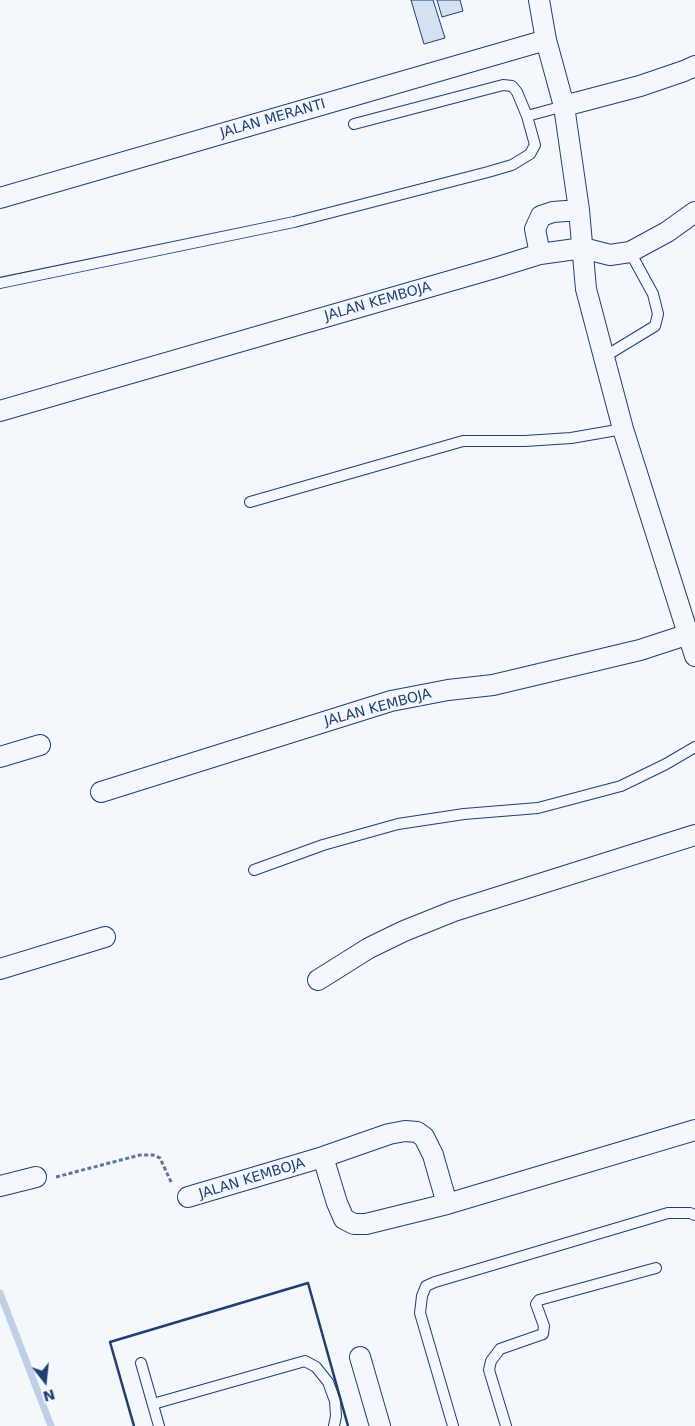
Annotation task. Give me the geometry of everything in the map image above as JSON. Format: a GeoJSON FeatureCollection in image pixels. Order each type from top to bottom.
{"type":"FeatureCollection","features":[{"type":"Feature","properties":{"kind":"street"},"geometry":{"type":"LineString","coordinates":[[539,0],[546,40],[564,106],[580,210],[586,289],[624,430],[695,656]]}},
{"type":"Feature","properties":{"kind":"street","name":"JALAN MERANTI"},"geometry":{"type":"LineString","coordinates":[[0,198],[546,40]]}},
{"type":"Feature","properties":{"kind":"street"},"geometry":{"type":"LineString","coordinates":[[564,106],[640,86],[684,72],[695,66]]}},
{"type":"Feature","properties":{"kind":"street"},"geometry":{"type":"LineString","coordinates":[[540,254],[535,229],[541,216],[554,212],[580,210]]}},
{"type":"Feature","properties":{"kind":"street"},"geometry":{"type":"LineString","coordinates":[[583,248],[610,254],[630,252],[667,232],[695,212]]}},
{"type":"Feature","properties":{"kind":"street","name":"JALAN KEMBOJA"},"geometry":{"type":"LineString","coordinates":[[0,411],[540,254],[583,248]]}},
{"type":"Feature","properties":{"kind":"street","name":"JALAN KEMBOJA"},"geometry":{"type":"LineString","coordinates":[[101,792],[390,702],[448,690],[493,685],[640,650],[689,634]]}},
{"type":"Feature","properties":{"kind":"street"},"geometry":{"type":"LineString","coordinates":[[0,758],[40,745]]}},
{"type":"Feature","properties":{"kind":"street"},"geometry":{"type":"LineString","coordinates":[[318,980],[369,948],[404,931],[454,911],[695,835]]}},
{"type":"Feature","properties":{"kind":"street"},"geometry":{"type":"LineString","coordinates":[[0,969],[106,937]]}},
{"type":"Feature","properties":{"kind":"street"},"geometry":{"type":"LineString","coordinates":[[323,1157],[344,1219],[354,1224],[366,1224],[447,1204],[695,1130]]}},
{"type":"Feature","properties":{"kind":"street","name":"JALAN KEMBOJA"},"geometry":{"type":"LineString","coordinates":[[188,1197],[323,1157],[389,1134],[405,1131],[417,1132],[424,1137],[433,1155],[447,1204]]}},
{"type":"Feature","properties":{"kind":"street"},"geometry":{"type":"LineString","coordinates":[[0,1186],[36,1177]]}},
{"type":"Feature","properties":{"kind":"street"},"geometry":{"type":"LineString","coordinates":[[360,1356],[380,1426]]}},
{"type":"Feature","properties":{"kind":"lane"},"geometry":{"type":"LineString","coordinates":[[0,283],[294,222],[512,165],[530,154],[535,145],[527,116],[517,92],[512,86],[503,84],[354,124]]}},
{"type":"Feature","properties":{"kind":"lane"},"geometry":{"type":"LineString","coordinates":[[527,116],[564,106]]}},
{"type":"Feature","properties":{"kind":"lane"},"geometry":{"type":"LineString","coordinates":[[604,356],[655,326],[658,314],[652,294],[630,252]]}},
{"type":"Feature","properties":{"kind":"lane"},"geometry":{"type":"LineString","coordinates":[[250,502],[463,441],[525,441],[571,438],[624,430]]}},
{"type":"Feature","properties":{"kind":"lane"},"geometry":{"type":"LineString","coordinates":[[254,870],[323,845],[398,824],[464,814],[538,808],[621,786],[666,764],[695,747]]}},
{"type":"Feature","properties":{"kind":"lane"},"geometry":{"type":"LineString","coordinates":[[453,1426],[420,1313],[422,1296],[426,1286],[668,1213],[690,1213],[695,1215]]}},
{"type":"Feature","properties":{"kind":"lane"},"geometry":{"type":"LineString","coordinates":[[506,1426],[489,1370],[491,1361],[500,1349],[543,1334],[544,1326],[536,1304],[539,1300],[656,1268]]}},
{"type":"Feature","properties":{"kind":"lane"},"geometry":{"type":"LineString","coordinates":[[153,1404],[304,1361],[316,1367],[328,1382],[335,1401],[336,1416],[334,1426]]}},
{"type":"Feature","properties":{"kind":"lane"},"geometry":{"type":"LineString","coordinates":[[142,1363],[159,1426]]}},
{"type":"Feature","properties":{"kind":"path","name":"JALAN KEMBOJA"},"geometry":{"type":"LineString","coordinates":[[36,1177],[59,1177],[140,1155],[153,1155],[160,1158],[176,1192],[180,1196],[188,1197]]}},
{"type":"Feature","properties":{"kind":"building"},"geometry":{"type":"Polygon","coordinates":[[[411,0],[433,0],[445,38],[424,44],[411,0]]]}},
{"type":"Feature","properties":{"kind":"building"},"geometry":{"type":"Polygon","coordinates":[[[437,0],[460,0],[463,11],[442,17],[437,0]]]}},
{"type":"Feature","properties":{"kind":"waterway"},"geometry":{"type":"LineString","coordinates":[[0,1293],[51,1426]]}},
{"type":"Feature","properties":{"kind":"wall"},"geometry":{"type":"LineString","coordinates":[[134,1426],[110,1342],[308,1283],[348,1426]]}}]}
